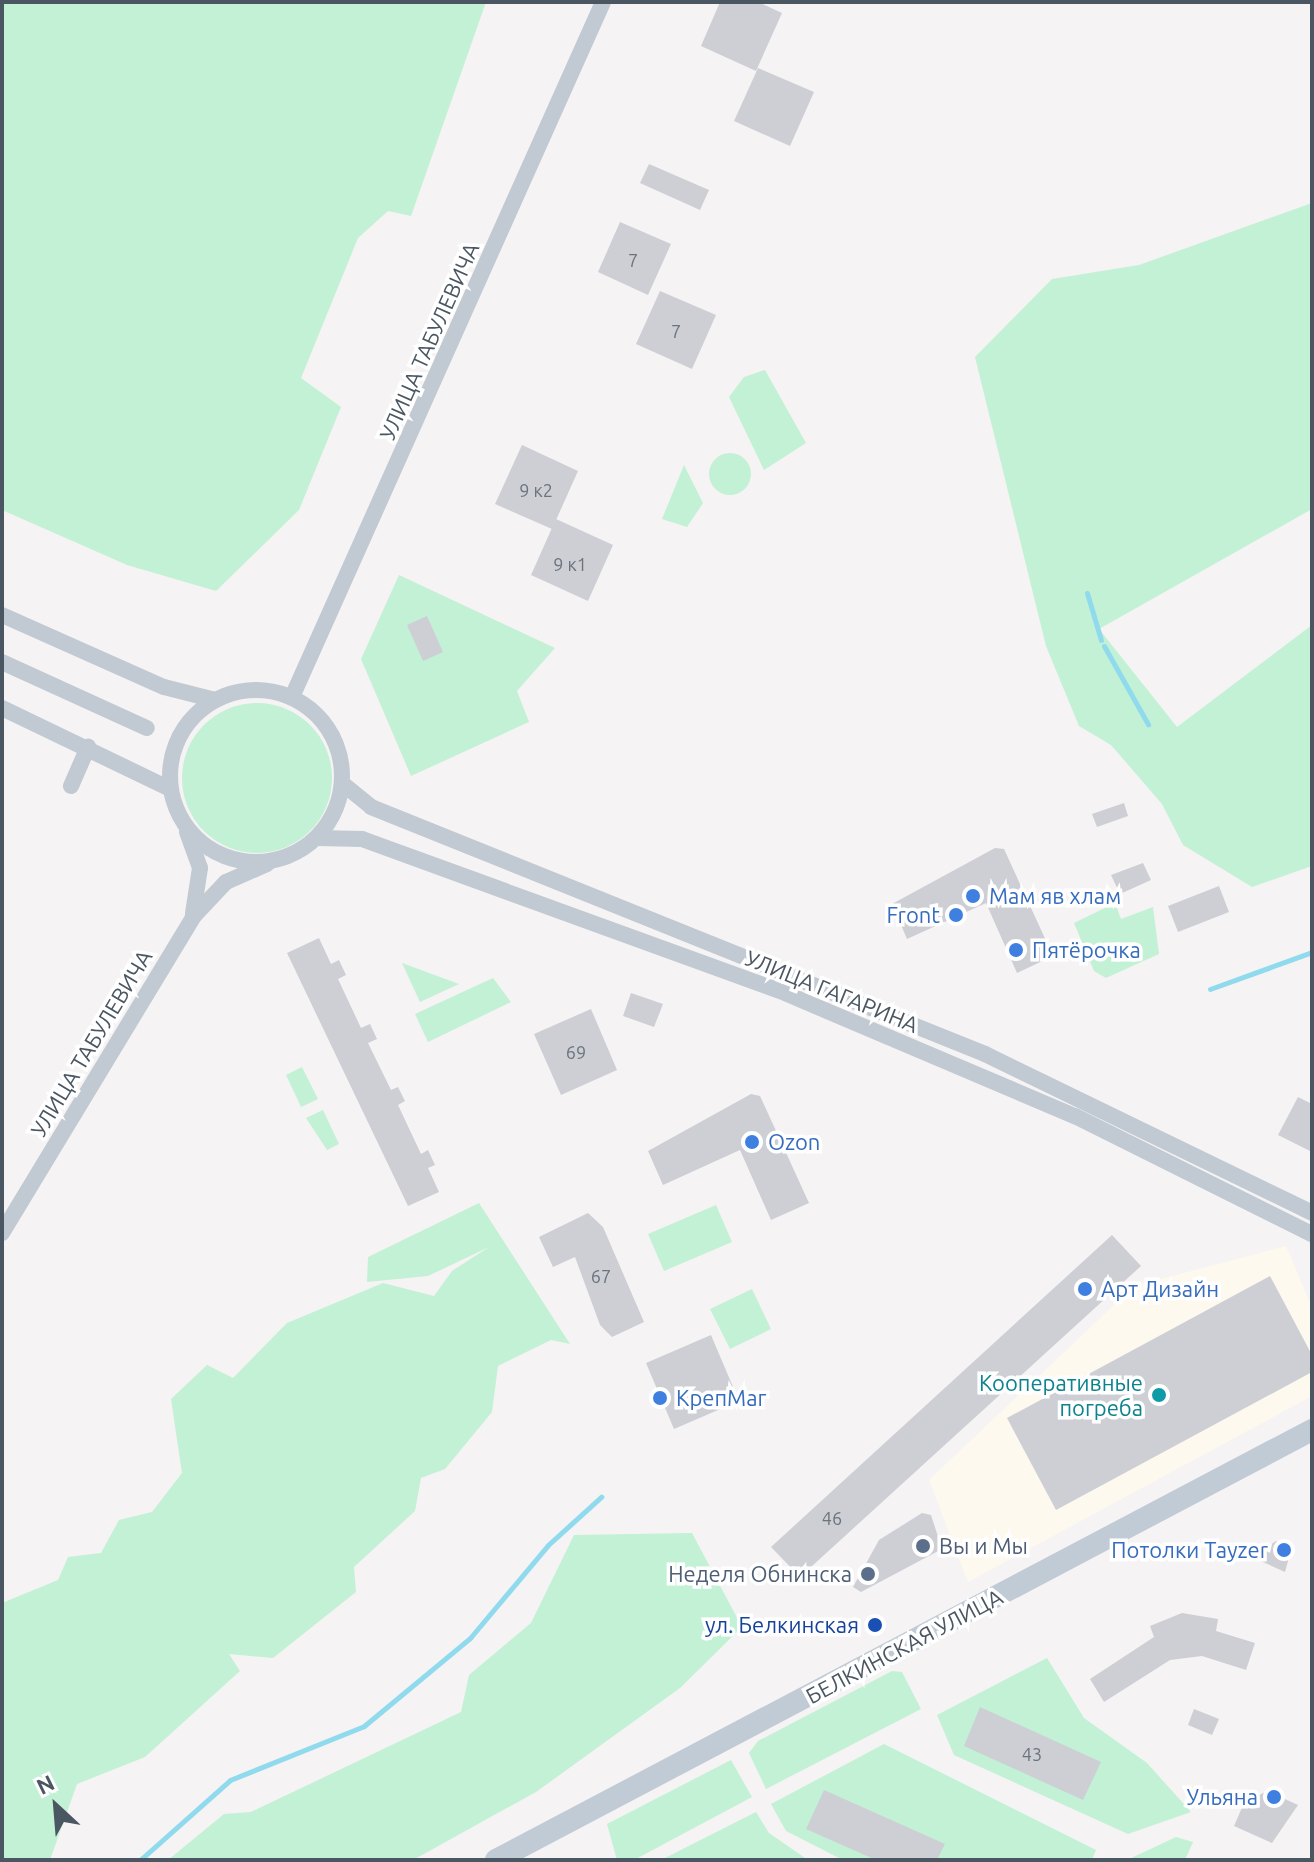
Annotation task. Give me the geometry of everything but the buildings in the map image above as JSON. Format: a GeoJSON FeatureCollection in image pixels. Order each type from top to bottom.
{"type":"FeatureCollection","features":[{"type":"Feature","properties":{"kind":"main road","name":"БЕЛКИНСКАЯ УЛИЦА"},"geometry":{"type":"LineString","coordinates":[[496,1860],[1312,1430]]}},
{"type":"Feature","properties":{"kind":"street","name":"УЛИЦА ТАБУЛЕВИЧА"},"geometry":{"type":"LineString","coordinates":[[292,697],[603,2]]}},
{"type":"Feature","properties":{"kind":"street"},"geometry":{"type":"LineString","coordinates":[[2,615],[164,687],[215,700],[267,690],[292,697],[331,733],[343,784],[318,838],[271,862],[232,860],[185,826],[170,789],[179,737],[215,700]]}},
{"type":"Feature","properties":{"kind":"street"},"geometry":{"type":"LineString","coordinates":[[2,662],[147,728]]}},
{"type":"Feature","properties":{"kind":"street"},"geometry":{"type":"LineString","coordinates":[[2,708],[170,789]]}},
{"type":"Feature","properties":{"kind":"street"},"geometry":{"type":"LineString","coordinates":[[71,786],[88,747]]}},
{"type":"Feature","properties":{"kind":"street","name":"УЛИЦА ГАГАРИНА"},"geometry":{"type":"LineString","coordinates":[[343,784],[371,807],[985,1054],[1312,1213]]}},
{"type":"Feature","properties":{"kind":"street","name":"УЛИЦА ТАБУЛЕВИЧА"},"geometry":{"type":"LineString","coordinates":[[185,826],[200,868],[193,917]]}},
{"type":"Feature","properties":{"kind":"street","name":"УЛИЦА ГАГАРИНА"},"geometry":{"type":"LineString","coordinates":[[318,838],[362,839],[787,994],[1075,1116],[1312,1234]]}},
{"type":"Feature","properties":{"kind":"street","name":"УЛИЦА ТАБУЛЕВИЧА"},"geometry":{"type":"LineString","coordinates":[[2,1233],[193,917],[226,882],[271,862]]}},
{"type":"Feature","properties":{"kind":"shaded area"},"geometry":{"type":"Polygon","coordinates":[[[1286,1246],[1312,1307],[1312,1396],[968,1582],[929,1480],[1134,1286],[1286,1246]]]}},
{"type":"Feature","properties":{"kind":"green space"},"geometry":{"type":"Polygon","coordinates":[[[2,2],[486,2],[411,216],[388,211],[358,238],[301,378],[341,407],[299,510],[216,591],[127,565],[2,510],[2,2]]]}},
{"type":"Feature","properties":{"kind":"green space"},"geometry":{"type":"Polygon","coordinates":[[[1312,203],[1312,509],[1099,629],[1177,727],[1312,625],[1312,866],[1252,887],[1183,845],[1162,804],[1111,745],[1079,726],[1046,646],[975,357],[1052,279],[1139,265],[1312,203]]]}},
{"type":"Feature","properties":{"kind":"green space"},"geometry":{"type":"Polygon","coordinates":[[[765,370],[806,443],[764,470],[729,397],[744,377],[765,370]]]}},
{"type":"Feature","properties":{"kind":"green space"},"geometry":{"type":"Polygon","coordinates":[[[730,453],[745,459],[751,474],[745,489],[730,495],[715,489],[709,474],[715,459],[730,453]]]}},
{"type":"Feature","properties":{"kind":"green space"},"geometry":{"type":"Polygon","coordinates":[[[684,465],[703,503],[687,527],[662,519],[684,465]]]}},
{"type":"Feature","properties":{"kind":"green space"},"geometry":{"type":"Polygon","coordinates":[[[399,575],[555,648],[517,691],[529,722],[411,776],[361,659],[399,575]]]}},
{"type":"Feature","properties":{"kind":"green space"},"geometry":{"type":"Polygon","coordinates":[[[257,703],[286,709],[310,725],[326,749],[332,778],[326,807],[310,831],[286,847],[257,853],[228,847],[204,831],[188,807],[182,778],[188,749],[204,725],[228,709],[257,703]]]}},
{"type":"Feature","properties":{"kind":"green space"},"geometry":{"type":"Polygon","coordinates":[[[1115,903],[1121,919],[1153,907],[1159,954],[1106,978],[1094,971],[1074,923],[1115,903]]]}},
{"type":"Feature","properties":{"kind":"green space"},"geometry":{"type":"Polygon","coordinates":[[[402,963],[459,984],[420,1002],[402,963]]]}},
{"type":"Feature","properties":{"kind":"green space"},"geometry":{"type":"Polygon","coordinates":[[[493,978],[511,1002],[428,1042],[415,1014],[493,978]]]}},
{"type":"Feature","properties":{"kind":"green space"},"geometry":{"type":"Polygon","coordinates":[[[302,1067],[318,1099],[301,1107],[286,1075],[302,1067]]]}},
{"type":"Feature","properties":{"kind":"green space"},"geometry":{"type":"Polygon","coordinates":[[[323,1110],[339,1144],[327,1150],[306,1118],[323,1110]]]}},
{"type":"Feature","properties":{"kind":"green space"},"geometry":{"type":"Polygon","coordinates":[[[479,1203],[570,1344],[551,1340],[498,1366],[492,1412],[445,1469],[421,1478],[415,1511],[354,1567],[356,1592],[273,1658],[229,1654],[240,1671],[145,1757],[77,1784],[50,1860],[2,1860],[2,1603],[58,1580],[68,1557],[101,1553],[119,1520],[152,1512],[182,1473],[171,1399],[207,1365],[233,1378],[287,1323],[383,1283],[434,1296],[452,1271],[489,1247],[428,1276],[367,1282],[368,1257],[479,1203]]]}},
{"type":"Feature","properties":{"kind":"green space"},"geometry":{"type":"Polygon","coordinates":[[[716,1205],[732,1242],[664,1271],[648,1234],[716,1205]]]}},
{"type":"Feature","properties":{"kind":"green space"},"geometry":{"type":"Polygon","coordinates":[[[752,1289],[771,1329],[730,1349],[710,1309],[752,1289]]]}},
{"type":"Feature","properties":{"kind":"green space"},"geometry":{"type":"Polygon","coordinates":[[[692,1533],[742,1627],[680,1688],[536,1792],[413,1860],[168,1860],[224,1814],[251,1812],[461,1712],[469,1675],[531,1623],[574,1535],[692,1533]]]}},
{"type":"Feature","properties":{"kind":"green space"},"geometry":{"type":"Polygon","coordinates":[[[1047,1658],[1084,1718],[1147,1763],[1191,1812],[1128,1834],[954,1755],[937,1715],[1047,1658]]]}},
{"type":"Feature","properties":{"kind":"green space"},"geometry":{"type":"Polygon","coordinates":[[[892,1671],[902,1672],[921,1709],[766,1789],[749,1753],[758,1741],[892,1671]]]}},
{"type":"Feature","properties":{"kind":"green space"},"geometry":{"type":"Polygon","coordinates":[[[884,1744],[1096,1850],[1092,1860],[843,1860],[786,1831],[771,1804],[884,1744]]]}},
{"type":"Feature","properties":{"kind":"green space"},"geometry":{"type":"Polygon","coordinates":[[[731,1760],[752,1797],[634,1860],[617,1860],[607,1824],[731,1760]]]}},
{"type":"Feature","properties":{"kind":"green space"},"geometry":{"type":"Polygon","coordinates":[[[756,1812],[769,1833],[808,1860],[661,1860],[756,1812]]]}},
{"type":"Feature","properties":{"kind":"green space"},"geometry":{"type":"Polygon","coordinates":[[[1176,1837],[1193,1842],[1185,1860],[1127,1860],[1176,1837]]]}},
{"type":"Feature","properties":{"kind":"waterway"},"geometry":{"type":"LineString","coordinates":[[1087,593],[1101,640]]}},
{"type":"Feature","properties":{"kind":"waterway"},"geometry":{"type":"LineString","coordinates":[[1104,646],[1148,724]]}},
{"type":"Feature","properties":{"kind":"waterway"},"geometry":{"type":"LineString","coordinates":[[1210,989],[1312,952]]}},
{"type":"Feature","properties":{"kind":"waterway"},"geometry":{"type":"LineString","coordinates":[[140,1860],[230,1780],[364,1726],[470,1638],[548,1545],[601,1497]]}},
{"type":"Feature","properties":{"kind":"place","name":"Мам яв хлам"},"geometry":{"type":"Point","coordinates":[973,896]}},
{"type":"Feature","properties":{"kind":"place","name":"Front"},"geometry":{"type":"Point","coordinates":[956,915]}},
{"type":"Feature","properties":{"kind":"place","name":"Пятёрочка"},"geometry":{"type":"Point","coordinates":[1016,950]}},
{"type":"Feature","properties":{"kind":"place","name":"Ozon"},"geometry":{"type":"Point","coordinates":[752,1142]}},
{"type":"Feature","properties":{"kind":"place","name":"Арт Дизайн"},"geometry":{"type":"Point","coordinates":[1085,1289]}},
{"type":"Feature","properties":{"kind":"place","name":"Кооперативные погреба"},"geometry":{"type":"Point","coordinates":[1159,1395]}},
{"type":"Feature","properties":{"kind":"place","name":"КрепМаг"},"geometry":{"type":"Point","coordinates":[660,1398]}},
{"type":"Feature","properties":{"kind":"place","name":"Вы и Мы"},"geometry":{"type":"Point","coordinates":[923,1546]}},
{"type":"Feature","properties":{"kind":"place","name":"Потолки Tayzer"},"geometry":{"type":"Point","coordinates":[1284,1550]}},
{"type":"Feature","properties":{"kind":"place","name":"Неделя Обнинска"},"geometry":{"type":"Point","coordinates":[868,1574]}},
{"type":"Feature","properties":{"kind":"place","name":"ул. Белкинская"},"geometry":{"type":"Point","coordinates":[875,1625]}},
{"type":"Feature","properties":{"kind":"place","name":"Ульяна"},"geometry":{"type":"Point","coordinates":[1274,1797]}}]}
